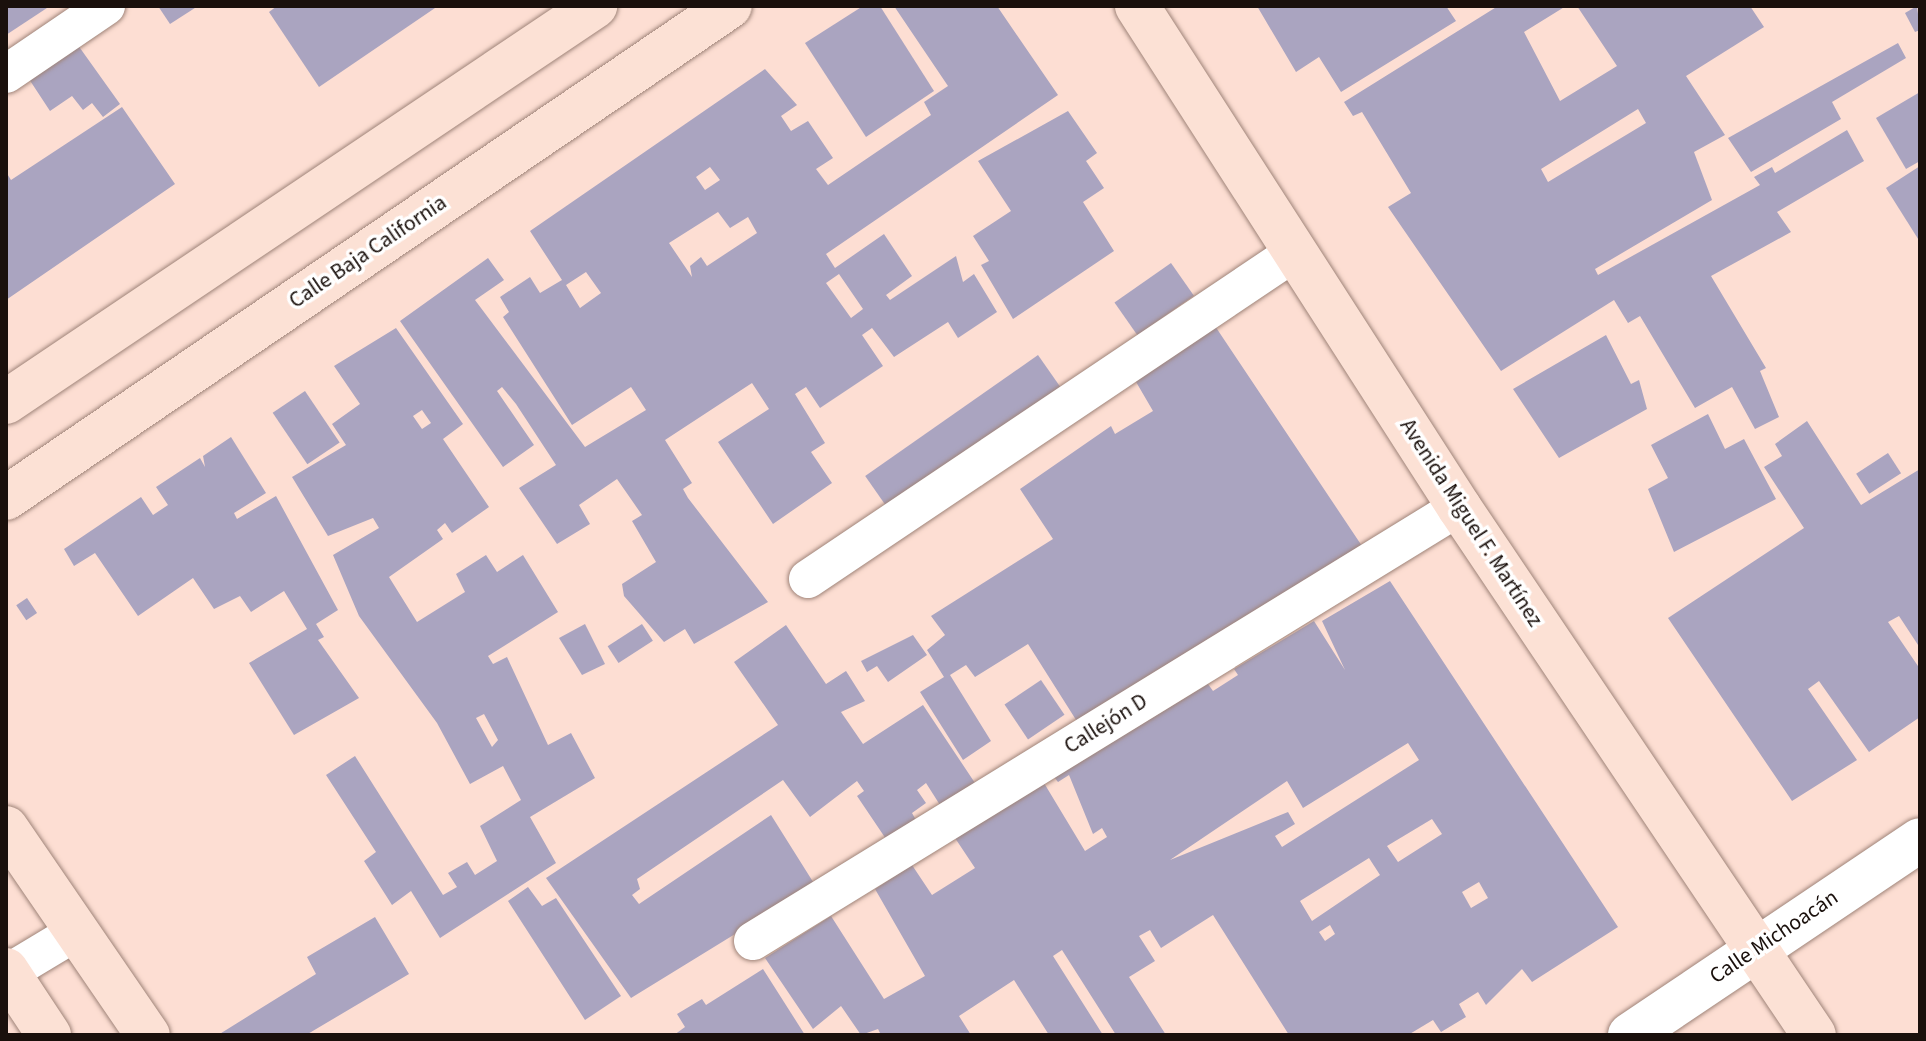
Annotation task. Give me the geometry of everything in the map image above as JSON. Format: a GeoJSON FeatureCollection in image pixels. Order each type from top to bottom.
{"type":"FeatureCollection","features":[{"type":"Feature","properties":{"kind":"street"},"geometry":{"type":"LineString","coordinates":[[6,402],[595,6]]}},
{"type":"Feature","properties":{"kind":"street","name":"Calle Baja California"},"geometry":{"type":"LineString","coordinates":[[6,498],[730,6]]}},
{"type":"Feature","properties":{"kind":"street","name":"Avenida Miguel F. Martínez"},"geometry":{"type":"LineString","coordinates":[[1137,6],[1459,507],[1814,1035]]}},
{"type":"Feature","properties":{"kind":"street"},"geometry":{"type":"LineString","coordinates":[[6,828],[148,1035]]}},
{"type":"Feature","properties":{"kind":"street","name":"Calle Michoacán"},"geometry":{"type":"LineString","coordinates":[[1630,1035],[1920,840]]}},
{"type":"Feature","properties":{"kind":"street"},"geometry":{"type":"LineString","coordinates":[[7,972],[49,1035]]}},
{"type":"Feature","properties":{"kind":"lane"},"geometry":{"type":"LineString","coordinates":[[6,74],[106,6]]}},
{"type":"Feature","properties":{"kind":"lane"},"geometry":{"type":"LineString","coordinates":[[808,579],[1295,252]]}},
{"type":"Feature","properties":{"kind":"lane","name":"Callejón D"},"geometry":{"type":"LineString","coordinates":[[753,941],[1459,507]]}},
{"type":"Feature","properties":{"kind":"lane"},"geometry":{"type":"LineString","coordinates":[[7,972],[76,932]]}},
{"type":"Feature","properties":{"kind":"building"},"geometry":{"type":"Polygon","coordinates":[[[6,6],[50,6],[6,35],[6,6]]]}},
{"type":"Feature","properties":{"kind":"building"},"geometry":{"type":"Polygon","coordinates":[[[158,6],[198,6],[170,24],[158,6]]]}},
{"type":"Feature","properties":{"kind":"building"},"geometry":{"type":"Polygon","coordinates":[[[277,6],[438,6],[319,87],[269,12],[277,6]]]}},
{"type":"Feature","properties":{"kind":"building"},"geometry":{"type":"Polygon","coordinates":[[[863,6],[880,6],[934,91],[866,137],[805,43],[863,6]]]}},
{"type":"Feature","properties":{"kind":"building"},"geometry":{"type":"Polygon","coordinates":[[[894,6],[997,6],[1058,95],[826,254],[835,268],[884,234],[912,276],[886,295],[890,300],[956,256],[963,282],[974,274],[997,312],[958,338],[948,322],[894,357],[872,328],[862,335],[883,366],[820,408],[806,387],[795,394],[825,443],[811,452],[832,483],[773,524],[718,442],[769,409],[752,383],[665,440],[692,483],[683,489],[688,498],[768,602],[694,644],[685,629],[664,642],[624,596],[622,584],[656,562],[632,521],[642,515],[617,479],[579,505],[590,524],[557,544],[519,488],[556,465],[516,404],[502,387],[497,391],[534,445],[503,467],[400,321],[488,258],[504,280],[475,300],[585,447],[646,410],[631,387],[572,425],[503,317],[509,312],[500,297],[530,277],[540,293],[562,280],[530,231],[765,69],[797,105],[781,116],[791,131],[808,121],[833,158],[816,169],[828,185],[931,115],[924,102],[948,86],[894,6]],[[710,167],[696,177],[705,190],[720,180],[710,167]],[[718,212],[669,243],[692,277],[690,266],[701,257],[707,266],[757,233],[748,217],[730,228],[718,212]],[[586,272],[566,285],[580,308],[601,293],[586,272]],[[839,274],[826,283],[851,318],[863,309],[839,274]]]}},
{"type":"Feature","properties":{"kind":"building"},"geometry":{"type":"Polygon","coordinates":[[[1257,6],[1446,6],[1456,21],[1341,92],[1319,57],[1296,72],[1257,6]]]}},
{"type":"Feature","properties":{"kind":"building"},"geometry":{"type":"Polygon","coordinates":[[[1498,6],[1566,6],[1524,32],[1560,101],[1617,66],[1577,6],[1750,6],[1764,27],[1686,76],[1725,135],[1694,152],[1712,200],[1595,269],[1598,275],[1760,185],[1754,177],[1772,167],[1775,173],[1847,130],[1864,161],[1777,212],[1791,232],[1711,276],[1766,368],[1760,371],[1779,417],[1755,429],[1732,387],[1695,408],[1640,316],[1628,323],[1614,300],[1501,371],[1388,207],[1411,193],[1362,112],[1353,116],[1344,102],[1498,6]],[[1638,109],[1541,169],[1548,182],[1646,123],[1638,109]]]}},
{"type":"Feature","properties":{"kind":"building"},"geometry":{"type":"Polygon","coordinates":[[[1917,6],[1920,30],[1915,32],[1905,13],[1917,6]]]}},
{"type":"Feature","properties":{"kind":"building"},"geometry":{"type":"Polygon","coordinates":[[[75,41],[120,104],[103,117],[92,103],[83,110],[72,96],[50,111],[27,76],[75,41]]]}},
{"type":"Feature","properties":{"kind":"building"},"geometry":{"type":"Polygon","coordinates":[[[1898,43],[1906,58],[1832,102],[1841,119],[1751,172],[1728,138],[1898,43]]]}},
{"type":"Feature","properties":{"kind":"building"},"geometry":{"type":"Polygon","coordinates":[[[1920,92],[1920,161],[1906,169],[1876,118],[1920,92]]]}},
{"type":"Feature","properties":{"kind":"building"},"geometry":{"type":"Polygon","coordinates":[[[122,107],[175,184],[6,300],[6,172],[11,180],[122,107]]]}},
{"type":"Feature","properties":{"kind":"building"},"geometry":{"type":"Polygon","coordinates":[[[1068,111],[1097,153],[1086,161],[1104,188],[1083,202],[1114,251],[1013,319],[981,265],[989,261],[973,236],[1011,211],[978,161],[1068,111]]]}},
{"type":"Feature","properties":{"kind":"building"},"geometry":{"type":"Polygon","coordinates":[[[1920,166],[1920,242],[1886,188],[1920,166]]]}},
{"type":"Feature","properties":{"kind":"building"},"geometry":{"type":"Polygon","coordinates":[[[1171,263],[1194,296],[1137,335],[1114,303],[1171,263]]]}},
{"type":"Feature","properties":{"kind":"building"},"geometry":{"type":"Polygon","coordinates":[[[1211,320],[1364,549],[1078,723],[1028,644],[975,677],[966,665],[950,675],[991,741],[963,760],[920,692],[944,677],[927,650],[945,635],[931,616],[1053,539],[1020,489],[1111,426],[1115,434],[1153,411],[1132,375],[1211,320]]]}},
{"type":"Feature","properties":{"kind":"building"},"geometry":{"type":"Polygon","coordinates":[[[396,328],[463,424],[443,439],[489,507],[452,533],[445,523],[437,530],[443,539],[389,577],[417,622],[465,592],[456,574],[486,555],[497,572],[523,555],[558,612],[488,656],[493,664],[507,657],[548,745],[571,733],[595,778],[530,817],[556,863],[440,938],[411,891],[392,905],[364,861],[376,852],[326,775],[355,756],[443,895],[457,887],[448,873],[467,862],[475,875],[497,861],[480,826],[521,800],[503,766],[470,784],[437,723],[359,616],[333,555],[379,528],[373,518],[328,536],[292,477],[346,445],[332,424],[360,404],[334,366],[396,328]],[[422,410],[413,416],[422,429],[431,423],[422,410]],[[484,714],[476,718],[492,747],[498,740],[484,714]]]}},
{"type":"Feature","properties":{"kind":"building"},"geometry":{"type":"Polygon","coordinates":[[[1606,335],[1631,384],[1639,380],[1647,409],[1559,458],[1513,389],[1606,335]]]}},
{"type":"Feature","properties":{"kind":"building"},"geometry":{"type":"Polygon","coordinates":[[[1038,355],[1060,387],[888,508],[865,476],[1038,355]]]}},
{"type":"Feature","properties":{"kind":"building"},"geometry":{"type":"Polygon","coordinates":[[[305,391],[340,442],[307,464],[273,413],[305,391]]]}},
{"type":"Feature","properties":{"kind":"building"},"geometry":{"type":"Polygon","coordinates":[[[1708,414],[1725,449],[1744,439],[1776,499],[1674,552],[1648,489],[1668,478],[1651,445],[1708,414]]]}},
{"type":"Feature","properties":{"kind":"building"},"geometry":{"type":"Polygon","coordinates":[[[1807,421],[1861,505],[1920,469],[1920,648],[1899,616],[1888,622],[1920,669],[1920,717],[1869,752],[1819,681],[1808,689],[1857,760],[1792,801],[1668,618],[1804,528],[1764,467],[1782,456],[1775,444],[1807,421]]]}},
{"type":"Feature","properties":{"kind":"building"},"geometry":{"type":"Polygon","coordinates":[[[231,437],[266,493],[234,513],[237,519],[276,496],[338,610],[316,624],[324,637],[318,640],[359,698],[294,735],[249,663],[307,629],[284,591],[251,612],[240,596],[214,609],[193,578],[138,616],[95,553],[74,566],[64,549],[141,497],[153,515],[168,505],[156,487],[200,458],[205,467],[203,456],[231,437]]]}},
{"type":"Feature","properties":{"kind":"building"},"geometry":{"type":"Polygon","coordinates":[[[1888,453],[1901,473],[1869,494],[1856,474],[1888,453]]]}},
{"type":"Feature","properties":{"kind":"building"},"geometry":{"type":"Polygon","coordinates":[[[1390,581],[1618,927],[1532,982],[1522,969],[1486,1005],[1478,992],[1459,1004],[1466,1017],[1441,1032],[1433,1020],[1408,1035],[1289,1035],[1213,915],[1161,948],[1150,930],[1139,936],[1155,961],[1129,977],[1166,1035],[1116,1035],[1062,950],[1053,956],[1103,1035],[1049,1035],[1014,980],[959,1016],[971,1035],[881,1035],[878,1029],[861,1035],[841,1006],[813,1029],[765,958],[831,916],[884,999],[925,976],[875,889],[912,865],[932,895],[975,868],[955,838],[1044,783],[1085,851],[1107,837],[1102,828],[1093,834],[1069,775],[1058,782],[1054,777],[1208,684],[1213,691],[1238,675],[1234,669],[1314,621],[1345,670],[1322,621],[1390,581]],[[1408,743],[1303,808],[1287,781],[1170,860],[1288,812],[1295,824],[1275,836],[1282,847],[1419,760],[1408,743]],[[1432,819],[1387,846],[1398,862],[1442,834],[1432,819]],[[1369,858],[1300,901],[1312,921],[1380,875],[1369,858]],[[1479,882],[1462,892],[1471,908],[1488,898],[1479,882]],[[1330,925],[1319,932],[1325,941],[1335,934],[1330,925]]]}},
{"type":"Feature","properties":{"kind":"building"},"geometry":{"type":"Polygon","coordinates":[[[27,598],[37,613],[26,620],[16,605],[27,598]]]}},
{"type":"Feature","properties":{"kind":"building"},"geometry":{"type":"Polygon","coordinates":[[[585,624],[605,664],[582,675],[559,638],[585,624]]]}},
{"type":"Feature","properties":{"kind":"building"},"geometry":{"type":"Polygon","coordinates":[[[642,624],[653,641],[619,663],[608,646],[642,624]]]}},
{"type":"Feature","properties":{"kind":"building"},"geometry":{"type":"Polygon","coordinates":[[[786,625],[826,684],[846,671],[865,701],[841,712],[863,744],[923,705],[975,783],[940,805],[926,783],[917,790],[926,803],[912,813],[916,820],[886,839],[857,796],[864,791],[857,781],[810,817],[783,780],[637,879],[640,889],[632,895],[639,904],[771,815],[815,885],[631,998],[546,878],[778,725],[734,662],[786,625]]]}},
{"type":"Feature","properties":{"kind":"building"},"geometry":{"type":"Polygon","coordinates":[[[913,635],[927,655],[888,682],[877,666],[867,672],[861,661],[913,635]]]}},
{"type":"Feature","properties":{"kind":"building"},"geometry":{"type":"Polygon","coordinates":[[[1041,680],[1064,715],[1028,739],[1005,705],[1041,680]]]}},
{"type":"Feature","properties":{"kind":"building"},"geometry":{"type":"Polygon","coordinates":[[[528,887],[542,906],[556,898],[621,996],[585,1020],[508,901],[528,887]]]}},
{"type":"Feature","properties":{"kind":"building"},"geometry":{"type":"Polygon","coordinates":[[[375,917],[409,974],[306,1035],[218,1035],[316,974],[307,957],[375,917]]]}},
{"type":"Feature","properties":{"kind":"building"},"geometry":{"type":"Polygon","coordinates":[[[763,969],[805,1035],[674,1035],[685,1027],[677,1014],[702,999],[706,1005],[763,969]]]}}]}
